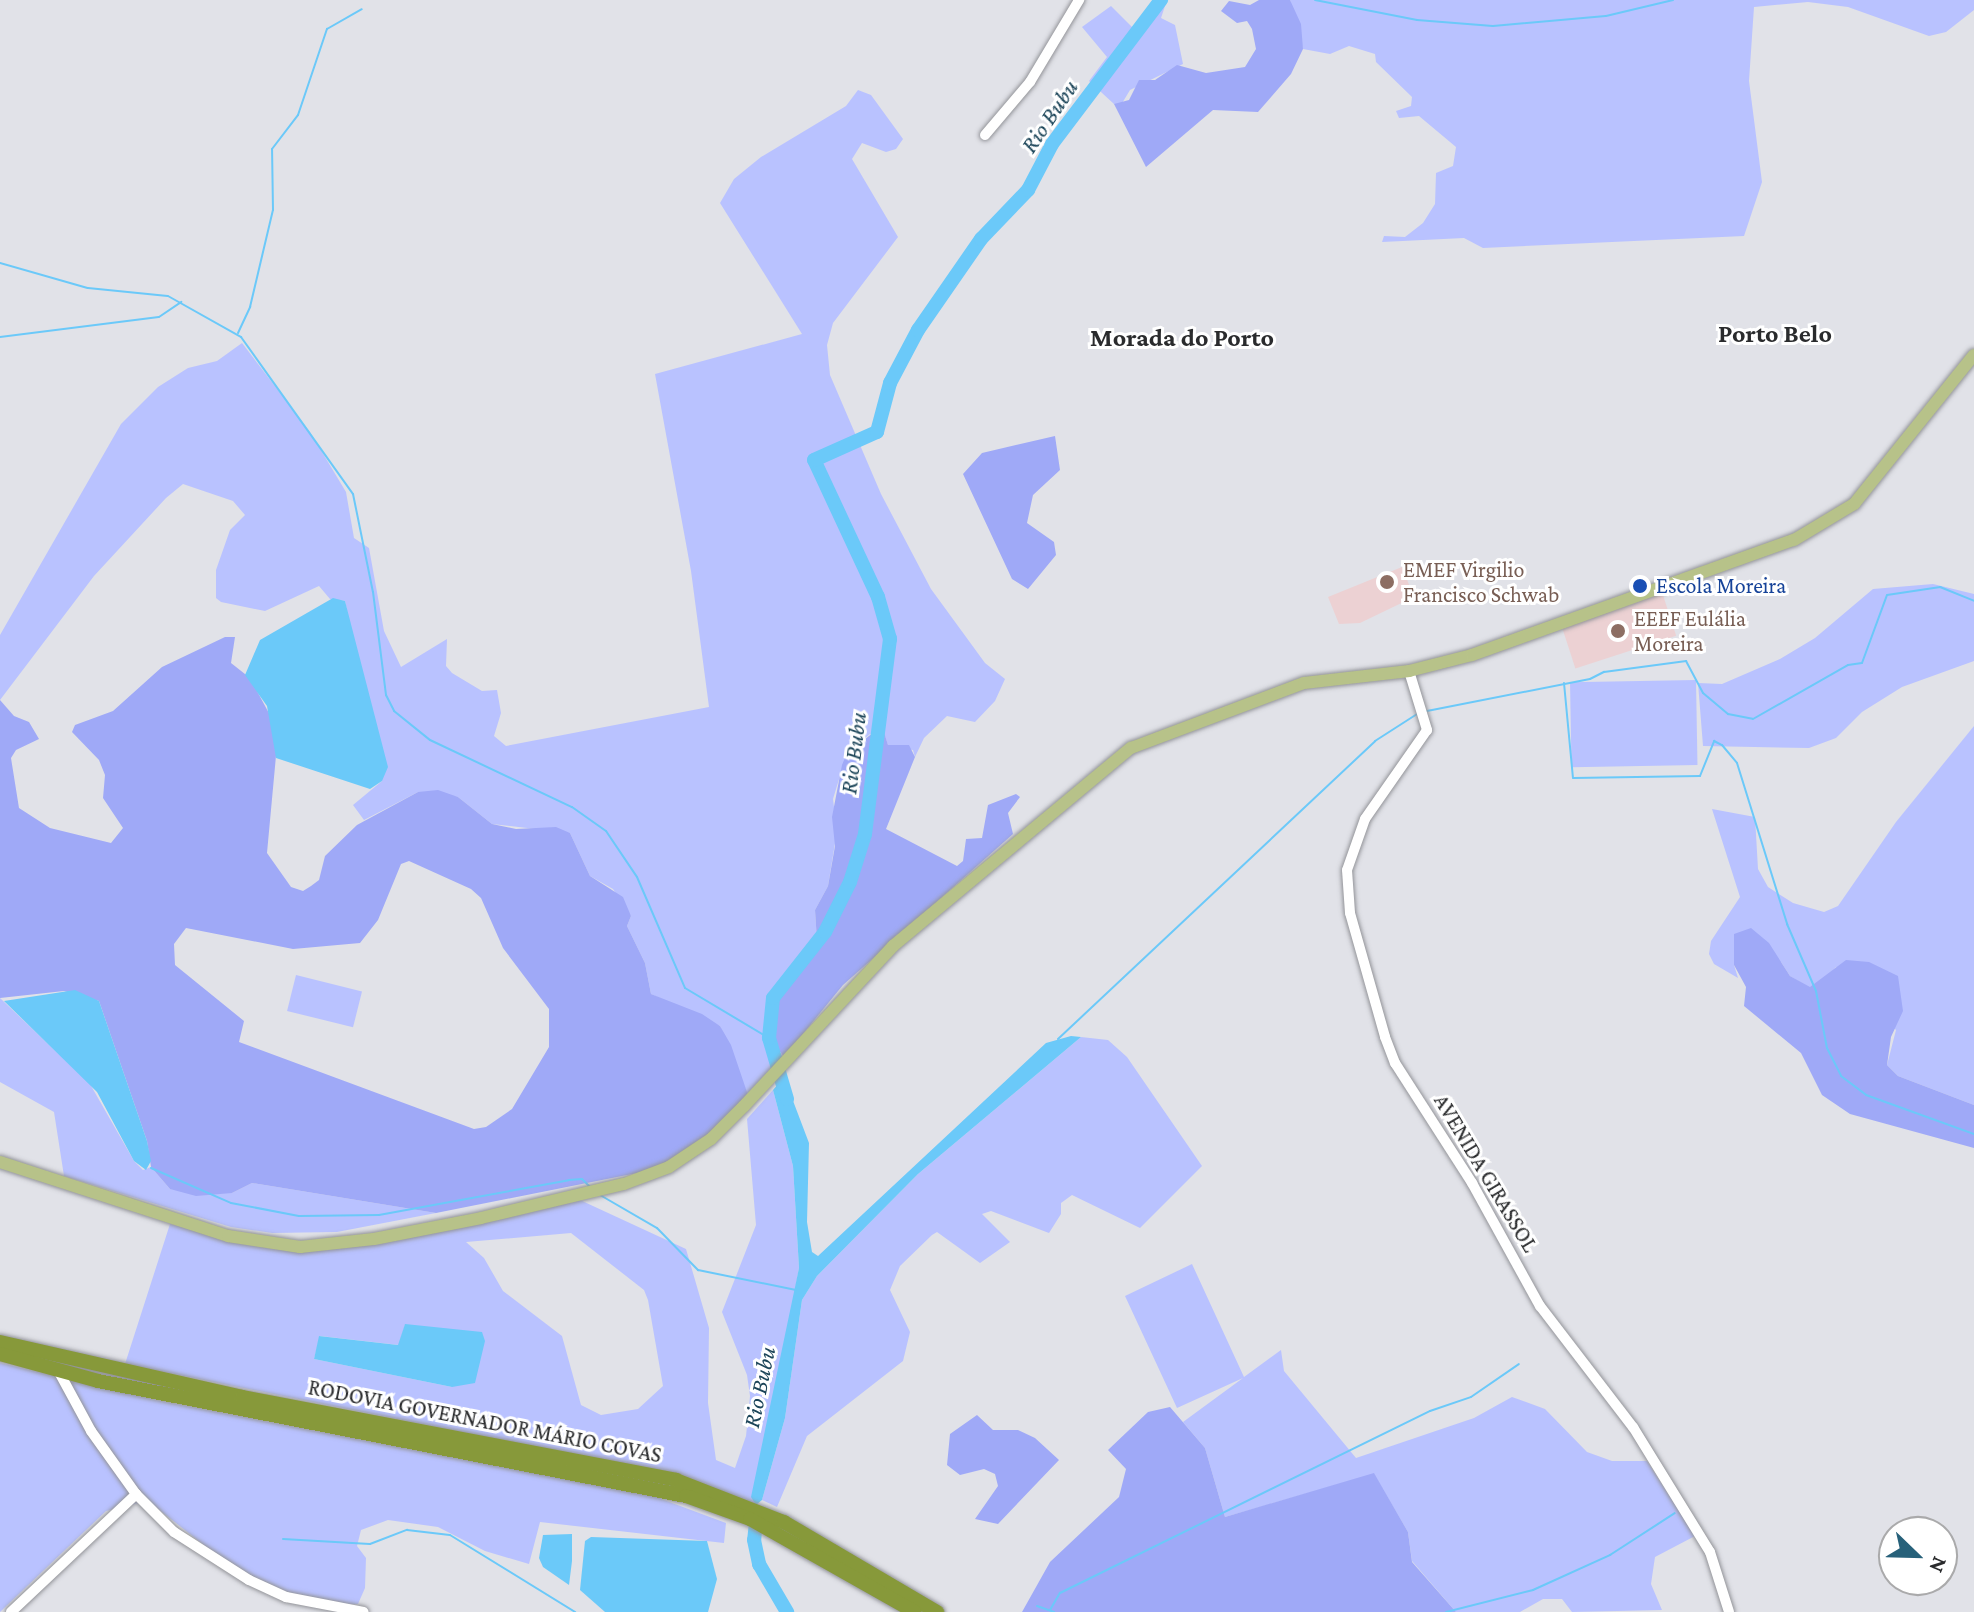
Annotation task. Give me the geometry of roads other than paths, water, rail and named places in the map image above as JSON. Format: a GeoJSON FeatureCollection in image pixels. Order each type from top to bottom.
{"type":"FeatureCollection","features":[{"type":"Feature","properties":{"kind":"highway","name":"RODOVIA GOVERNADOR MÁRIO COVAS"},"geometry":{"type":"LineString","coordinates":[[0,1342],[242,1397],[621,1469],[724,1502],[781,1528],[937,1612]]}},
{"type":"Feature","properties":{"kind":"highway","name":"RODOVIA GOVERNADOR MÁRIO COVAS"},"geometry":{"type":"LineString","coordinates":[[0,1354],[59,1372],[724,1502]]}},
{"type":"Feature","properties":{"kind":"highway","name":"RODOVIA GOVERNADOR MÁRIO COVAS"},"geometry":{"type":"LineString","coordinates":[[781,1528],[915,1612]]}},
{"type":"Feature","properties":{"kind":"main road"},"geometry":{"type":"LineString","coordinates":[[0,1162],[264,1244],[326,1246],[414,1231],[582,1195],[669,1167],[711,1139],[910,931],[1131,748],[1304,683],[1409,671],[1472,655],[1830,522],[1873,484],[1974,355]]}},
{"type":"Feature","properties":{"kind":"street"},"geometry":{"type":"LineString","coordinates":[[985,135],[1030,82],[1079,0]]}},
{"type":"Feature","properties":{"kind":"street","name":"AVENIDA GIRASSOL"},"geometry":{"type":"LineString","coordinates":[[1409,671],[1420,698],[1427,730],[1370,809],[1347,870],[1350,913],[1385,1037],[1395,1063],[1472,1183],[1540,1306],[1633,1427],[1710,1552],[1729,1612]]}},
{"type":"Feature","properties":{"kind":"street"},"geometry":{"type":"LineString","coordinates":[[59,1372],[91,1431],[136,1494],[174,1532],[249,1580],[286,1597],[364,1612]]}},
{"type":"Feature","properties":{"kind":"street"},"geometry":{"type":"LineString","coordinates":[[11,1612],[136,1494]]}},
{"type":"Feature","properties":{"kind":"waterway","name":"Rio Bubu"},"geometry":{"type":"LineString","coordinates":[[787,1099],[769,1038],[773,998],[825,932],[850,882],[865,834],[890,639],[878,597],[814,460],[877,432],[890,383],[918,330],[981,239],[1028,190],[1052,144],[1161,0]]}},
{"type":"Feature","properties":{"kind":"waterway","name":"Rio Bubu"},"geometry":{"type":"LineString","coordinates":[[1315,0],[1417,20],[1493,26],[1606,16],[1673,0]]}},
{"type":"Feature","properties":{"kind":"waterway"},"geometry":{"type":"LineString","coordinates":[[238,333],[250,307],[273,210],[272,149],[298,115],[327,29],[362,9]]}},
{"type":"Feature","properties":{"kind":"waterway"},"geometry":{"type":"LineString","coordinates":[[0,263],[88,288],[168,296],[241,337],[353,494],[373,592],[386,695],[394,711],[430,740],[572,807],[606,831],[637,877],[685,988],[769,1038]]}},
{"type":"Feature","properties":{"kind":"waterway"},"geometry":{"type":"LineString","coordinates":[[0,337],[159,317],[181,302]]}},
{"type":"Feature","properties":{"kind":"waterway"},"geometry":{"type":"LineString","coordinates":[[1427,711],[1590,679],[1604,672],[1686,661],[1703,693],[1728,714],[1753,719],[1848,665],[1862,663],[1887,595],[1940,587],[1974,601]]}},
{"type":"Feature","properties":{"kind":"waterway"},"geometry":{"type":"LineString","coordinates":[[1564,683],[1573,778],[1700,776],[1714,741],[1722,745],[1737,763],[1787,924],[1816,991],[1827,1048],[1841,1076],[1866,1095],[1974,1134]]}},
{"type":"Feature","properties":{"kind":"waterway"},"geometry":{"type":"LineString","coordinates":[[1058,1039],[1375,741],[1417,714]]}},
{"type":"Feature","properties":{"kind":"waterway"},"geometry":{"type":"LineString","coordinates":[[151,1168],[231,1203],[299,1216],[379,1215],[569,1180],[582,1179],[589,1186]]}},
{"type":"Feature","properties":{"kind":"waterway"},"geometry":{"type":"LineString","coordinates":[[600,1195],[657,1228],[698,1270],[796,1290]]}},
{"type":"Feature","properties":{"kind":"waterway"},"geometry":{"type":"LineString","coordinates":[[1050,1610],[1060,1593],[1430,1411],[1471,1397],[1519,1364]]}},
{"type":"Feature","properties":{"kind":"waterway","name":"Rio Bubu"},"geometry":{"type":"LineString","coordinates":[[757,1513],[754,1540],[759,1564],[787,1612]]}},
{"type":"Feature","properties":{"kind":"waterway"},"geometry":{"type":"LineString","coordinates":[[1446,1612],[1533,1590],[1610,1555],[1675,1513]]}},
{"type":"Feature","properties":{"kind":"waterway"},"geometry":{"type":"LineString","coordinates":[[283,1539],[370,1544],[407,1530],[450,1535],[575,1612]]}},
{"type":"Feature","properties":{"kind":"waterway"},"geometry":{"type":"LineString","coordinates":[[1037,1606],[1054,1612]]}},
{"type":"Feature","properties":{"kind":"place","name":"EMEF Virgilio Francisco Schwab"},"geometry":{"type":"Point","coordinates":[1387,582]}},
{"type":"Feature","properties":{"kind":"place","name":"Escola Moreira"},"geometry":{"type":"Point","coordinates":[1640,586]}},
{"type":"Feature","properties":{"kind":"place","name":"EEEF Eulália Moreira"},"geometry":{"type":"Point","coordinates":[1618,631]}},
{"type":"Feature","properties":{"kind":"district","name":"Porto Belo"},"geometry":{"type":"Point","coordinates":[1775,334]}},
{"type":"Feature","properties":{"kind":"district","name":"Morada do Porto"},"geometry":{"type":"Point","coordinates":[1182,338]}}]}
